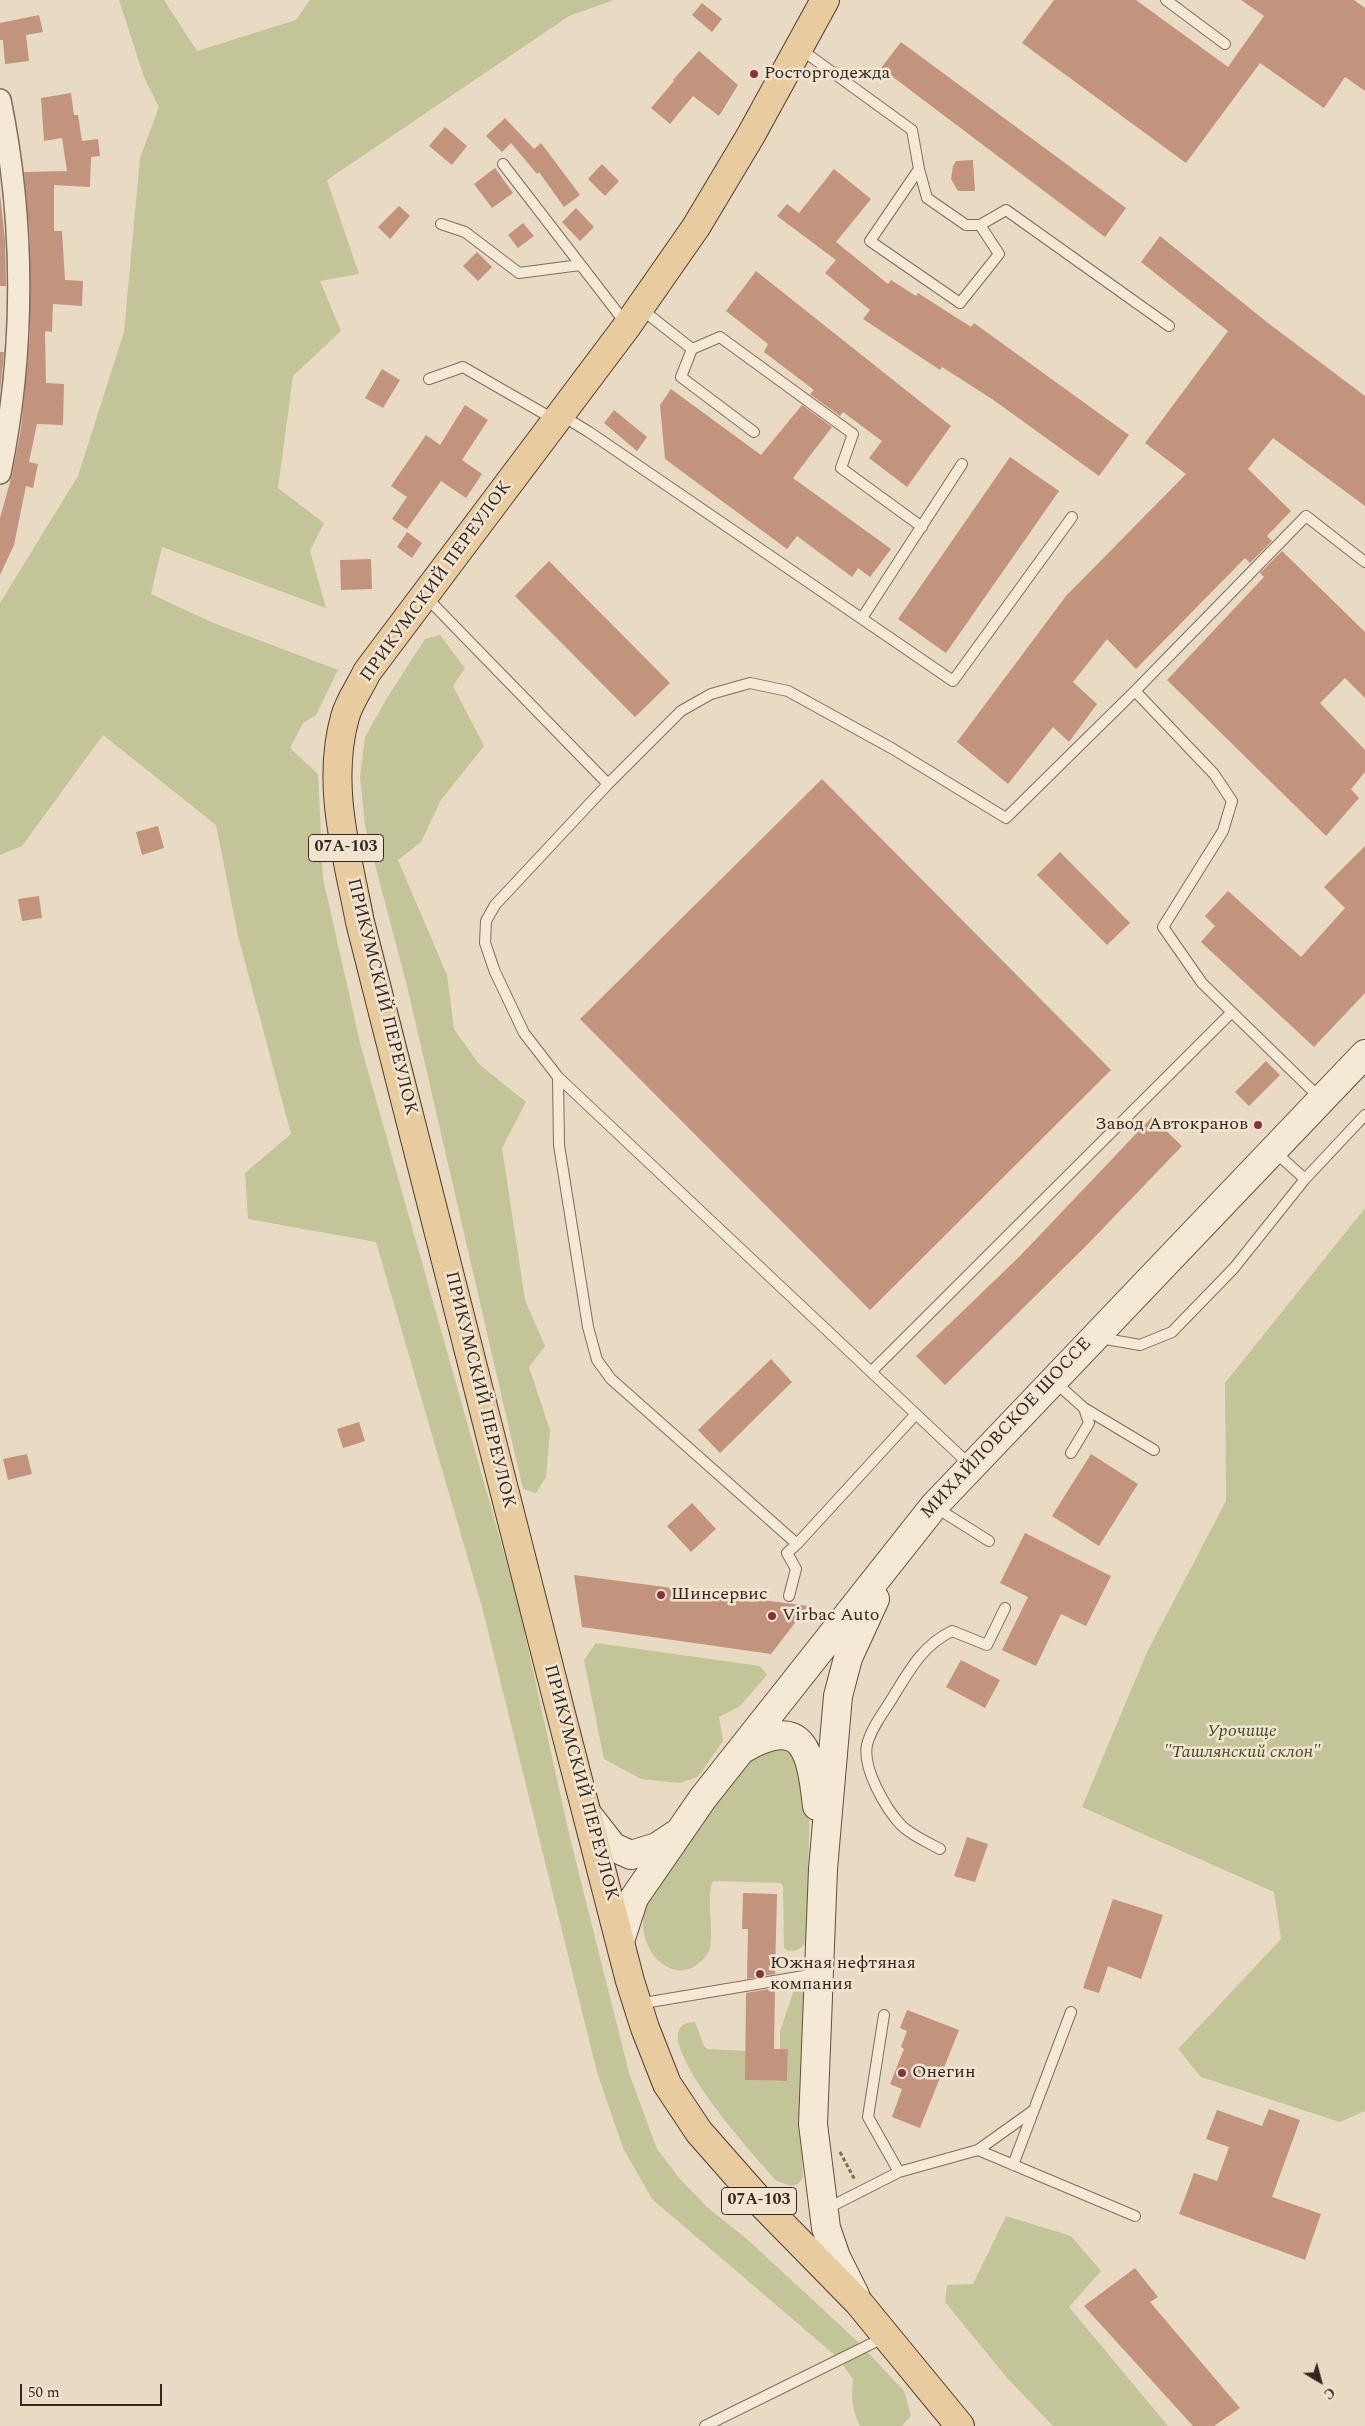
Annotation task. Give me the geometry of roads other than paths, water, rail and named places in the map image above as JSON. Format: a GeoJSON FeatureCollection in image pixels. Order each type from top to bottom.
{"type":"FeatureCollection","features":[{"type":"Feature","properties":{"kind":"main road","name":"ПРИКУМСКИЙ ПЕРЕУЛОК"},"geometry":{"type":"LineString","coordinates":[[621,1938],[360,922],[336,790],[337,754],[346,715],[367,672],[634,317],[696,227],[825,0]]}},
{"type":"Feature","properties":{"kind":"main road","name":"МИХАЙЛОВСКОЕ ШОССЕ"},"geometry":{"type":"LineString","coordinates":[[621,1938],[634,1898],[703,1798],[934,1506],[1052,1380],[1274,1151],[1365,1054]]}},
{"type":"Feature","properties":{"kind":"main road"},"geometry":{"type":"LineString","coordinates":[[859,2303],[836,2258],[826,2228],[813,2124],[823,1869],[838,1696],[848,1658],[862,1623],[906,1540]]}},
{"type":"Feature","properties":{"kind":"main road"},"geometry":{"type":"LineString","coordinates":[[741,1750],[762,1738],[779,1734],[792,1736],[803,1745],[809,1756],[814,1777],[823,1869]]}},
{"type":"Feature","properties":{"kind":"main road"},"geometry":{"type":"LineString","coordinates":[[588,1815],[613,1847],[631,1855],[657,1847],[680,1831]]}},
{"type":"Feature","properties":{"kind":"main road","name":"07А-103"},"geometry":{"type":"LineString","coordinates":[[621,1938],[638,2004],[667,2084],[700,2132],[765,2207],[859,2303],[960,2426]]}},
{"type":"Feature","properties":{"kind":"street"},"geometry":{"type":"LineString","coordinates":[[0,100],[8,141],[21,287],[9,431],[0,473]]}},
{"type":"Feature","properties":{"kind":"lane"},"geometry":{"type":"LineString","coordinates":[[1166,0],[1225,44]]}},
{"type":"Feature","properties":{"kind":"lane"},"geometry":{"type":"LineString","coordinates":[[798,48],[912,130],[919,170],[927,198],[966,225],[980,226],[1006,210],[1170,326]]}},
{"type":"Feature","properties":{"kind":"lane"},"geometry":{"type":"LineString","coordinates":[[503,164],[580,265],[634,317],[692,349]]}},
{"type":"Feature","properties":{"kind":"lane"},"geometry":{"type":"LineString","coordinates":[[919,170],[870,242],[960,303],[999,254],[980,226]]}},
{"type":"Feature","properties":{"kind":"lane"},"geometry":{"type":"LineString","coordinates":[[441,224],[465,232],[520,272],[580,265]]}},
{"type":"Feature","properties":{"kind":"lane"},"geometry":{"type":"LineString","coordinates":[[754,432],[681,377],[692,349],[720,337],[852,434],[841,468],[922,527]]}},
{"type":"Feature","properties":{"kind":"lane"},"geometry":{"type":"LineString","coordinates":[[429,379],[464,367],[558,418],[589,432],[953,681],[1072,517]]}},
{"type":"Feature","properties":{"kind":"lane"},"geometry":{"type":"LineString","coordinates":[[862,618],[962,464]]}},
{"type":"Feature","properties":{"kind":"lane"},"geometry":{"type":"LineString","coordinates":[[971,1466],[558,1077],[524,1032],[495,972],[485,943],[486,921],[494,905],[608,784],[682,710],[711,694],[750,683],[788,691],[893,749],[1006,818],[1135,691],[1306,516],[1365,562]]}},
{"type":"Feature","properties":{"kind":"lane"},"geometry":{"type":"LineString","coordinates":[[424,595],[608,784]]}},
{"type":"Feature","properties":{"kind":"lane"},"geometry":{"type":"LineString","coordinates":[[1135,691],[1214,774],[1232,801],[1223,831],[1163,927],[1202,983],[1322,1101]]}},
{"type":"Feature","properties":{"kind":"lane"},"geometry":{"type":"LineString","coordinates":[[871,1372],[1231,1013]]}},
{"type":"Feature","properties":{"kind":"lane"},"geometry":{"type":"LineString","coordinates":[[558,1077],[559,1145],[588,1327],[597,1360],[611,1379],[797,1544]]}},
{"type":"Feature","properties":{"kind":"lane"},"geometry":{"type":"LineString","coordinates":[[1094,1337],[1140,1345],[1172,1332],[1234,1268],[1304,1179],[1365,1115]]}},
{"type":"Feature","properties":{"kind":"lane"},"geometry":{"type":"LineString","coordinates":[[1274,1151],[1304,1179]]}},
{"type":"Feature","properties":{"kind":"lane"},"geometry":{"type":"LineString","coordinates":[[1052,1380],[1084,1408],[1154,1450]]}},
{"type":"Feature","properties":{"kind":"lane"},"geometry":{"type":"LineString","coordinates":[[1071,1453],[1089,1423],[1084,1408]]}},
{"type":"Feature","properties":{"kind":"lane"},"geometry":{"type":"LineString","coordinates":[[789,1596],[796,1569],[787,1553],[916,1414]]}},
{"type":"Feature","properties":{"kind":"lane"},"geometry":{"type":"LineString","coordinates":[[934,1506],[989,1540]]}},
{"type":"Feature","properties":{"kind":"lane"},"geometry":{"type":"LineString","coordinates":[[940,1849],[902,1826],[890,1812],[873,1779],[867,1762],[867,1746],[880,1718],[920,1654],[936,1639],[952,1631],[987,1645],[1005,1608]]}},
{"type":"Feature","properties":{"kind":"lane"},"geometry":{"type":"LineString","coordinates":[[638,2004],[818,1974]]}},
{"type":"Feature","properties":{"kind":"lane"},"geometry":{"type":"LineString","coordinates":[[1013,2165],[1070,2012]]}},
{"type":"Feature","properties":{"kind":"lane"},"geometry":{"type":"LineString","coordinates":[[884,2015],[868,2117],[899,2172]]}},
{"type":"Feature","properties":{"kind":"lane"},"geometry":{"type":"LineString","coordinates":[[823,2210],[899,2172],[978,2150],[1034,2110]]}},
{"type":"Feature","properties":{"kind":"lane"},"geometry":{"type":"LineString","coordinates":[[978,2150],[1134,2216]]}},
{"type":"Feature","properties":{"kind":"lane"},"geometry":{"type":"LineString","coordinates":[[705,2426],[886,2336]]}},
{"type":"Feature","properties":{"kind":"place","name":"Росторгодежда"},"geometry":{"type":"Point","coordinates":[754,74]}},
{"type":"Feature","properties":{"kind":"place","name":"Завод Автокранов"},"geometry":{"type":"Point","coordinates":[1258,1125]}},
{"type":"Feature","properties":{"kind":"place","name":"Шинсервис"},"geometry":{"type":"Point","coordinates":[661,1595]}},
{"type":"Feature","properties":{"kind":"place","name":"Virbac Auto"},"geometry":{"type":"Point","coordinates":[772,1616]}},
{"type":"Feature","properties":{"kind":"place","name":"Южная нефтяная компания"},"geometry":{"type":"Point","coordinates":[760,1974]}},
{"type":"Feature","properties":{"kind":"place","name":"Онегин"},"geometry":{"type":"Point","coordinates":[902,2073]}},
{"type":"Feature","properties":{"kind":"park label","name":"Урочище \"Ташлянский склон\""},"geometry":{"type":"Point","coordinates":[1242,1742]}}]}
